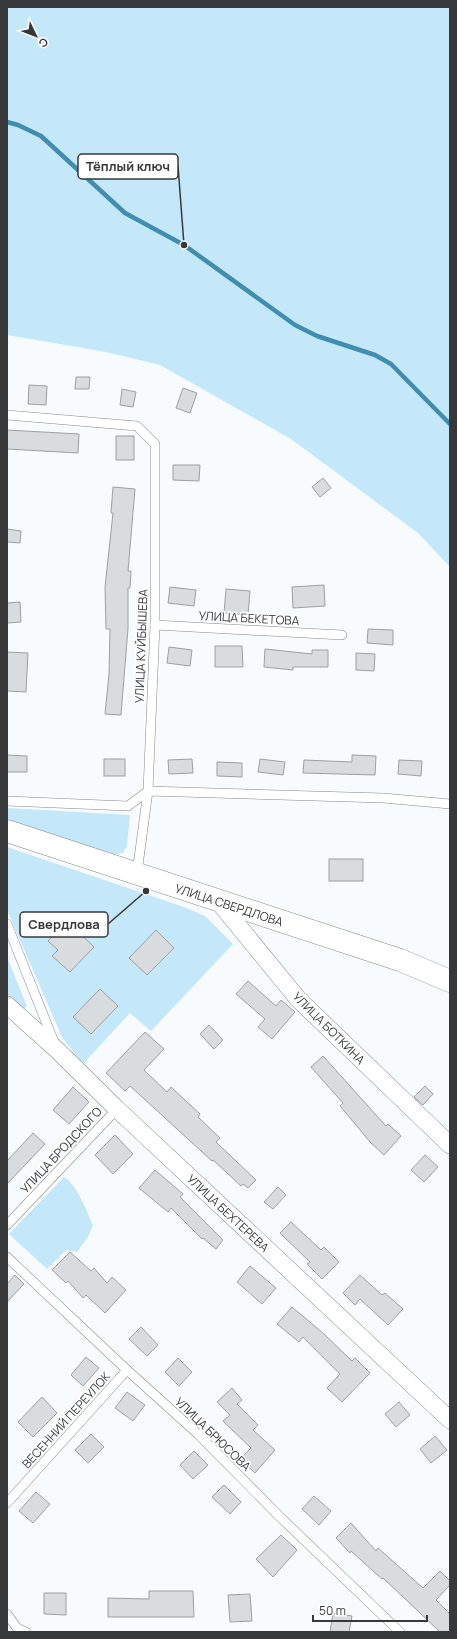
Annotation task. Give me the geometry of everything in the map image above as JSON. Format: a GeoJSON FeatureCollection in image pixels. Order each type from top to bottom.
{"type":"FeatureCollection","features":[{"type":"Feature","properties":{"kind":"street","name":"УЛИЦА СВЕРДЛОВА"},"geometry":{"type":"LineString","coordinates":[[7,832],[400,960],[450,981]]}},
{"type":"Feature","properties":{"kind":"street","name":"УЛИЦА БОТКИНА"},"geometry":{"type":"LineString","coordinates":[[218,901],[298,999],[450,1145]]}},
{"type":"Feature","properties":{"kind":"street","name":"УЛИЦА БЕХТЕРЕВА"},"geometry":{"type":"LineString","coordinates":[[7,1005],[56,1049],[117,1109],[450,1420]]}},
{"type":"Feature","properties":{"kind":"lane","name":"УЛИЦА КУЙБЫШЕВА"},"geometry":{"type":"LineString","coordinates":[[7,415],[137,426],[155,444],[155,625],[148,791],[136,874]]}},
{"type":"Feature","properties":{"kind":"lane","name":"УЛИЦА БЕКЕТОВА"},"geometry":{"type":"LineString","coordinates":[[155,625],[342,635]]}},
{"type":"Feature","properties":{"kind":"lane"},"geometry":{"type":"LineString","coordinates":[[7,801],[128,806],[148,791],[383,798],[450,804]]}},
{"type":"Feature","properties":{"kind":"lane"},"geometry":{"type":"LineString","coordinates":[[7,924],[56,1049]]}},
{"type":"Feature","properties":{"kind":"lane","name":"УЛИЦА БРОДСКОГО"},"geometry":{"type":"LineString","coordinates":[[7,1225],[117,1109]]}},
{"type":"Feature","properties":{"kind":"lane","name":"УЛИЦА БРЮСОВА"},"geometry":{"type":"LineString","coordinates":[[7,1258],[198,1434],[278,1516],[400,1632]]}},
{"type":"Feature","properties":{"kind":"lane","name":"ВЕСЕННИЙ ПЕРЕУЛОК"},"geometry":{"type":"LineString","coordinates":[[7,1503],[127,1370]]}},
{"type":"Feature","properties":{"kind":"lane"},"geometry":{"type":"LineString","coordinates":[[7,1614],[17,1628],[26,1632]]}},
{"type":"Feature","properties":{"kind":"lane"},"geometry":{"type":"LineString","coordinates":[[7,1631],[17,1628]]}},
{"type":"Feature","properties":{"kind":"shaded area"},"geometry":{"type":"Polygon","coordinates":[[[7,7],[450,7],[450,567],[418,533],[291,439],[160,365],[106,352],[7,335],[7,7]]]}},
{"type":"Feature","properties":{"kind":"shaded area"},"geometry":{"type":"Polygon","coordinates":[[[7,808],[130,815],[127,846],[123,853],[114,855],[7,822],[7,808]]]}},
{"type":"Feature","properties":{"kind":"shaded area"},"geometry":{"type":"Polygon","coordinates":[[[7,847],[184,907],[205,916],[233,944],[151,1031],[130,1013],[83,1064],[62,1037],[7,910],[7,847]]]}},
{"type":"Feature","properties":{"kind":"shaded area"},"geometry":{"type":"Polygon","coordinates":[[[7,957],[27,1006],[23,1010],[7,996],[7,957]]]}},
{"type":"Feature","properties":{"kind":"shaded area"},"geometry":{"type":"Polygon","coordinates":[[[64,1177],[77,1192],[93,1225],[88,1237],[77,1252],[66,1250],[47,1269],[9,1234],[64,1177]]]}},
{"type":"Feature","properties":{"kind":"building"},"geometry":{"type":"Polygon","coordinates":[[[76,377],[90,377],[89,389],[75,389],[76,377]]]}},
{"type":"Feature","properties":{"kind":"building"},"geometry":{"type":"Polygon","coordinates":[[[29,385],[47,386],[46,405],[28,404],[29,385]]]}},
{"type":"Feature","properties":{"kind":"building"},"geometry":{"type":"Polygon","coordinates":[[[183,388],[197,393],[190,413],[176,408],[183,388]]]}},
{"type":"Feature","properties":{"kind":"building"},"geometry":{"type":"Polygon","coordinates":[[[122,389],[136,392],[133,407],[120,405],[122,389]]]}},
{"type":"Feature","properties":{"kind":"building"},"geometry":{"type":"Polygon","coordinates":[[[7,430],[79,434],[78,453],[7,449],[7,430]]]}},
{"type":"Feature","properties":{"kind":"building"},"geometry":{"type":"Polygon","coordinates":[[[116,436],[134,436],[134,460],[116,460],[116,436]]]}},
{"type":"Feature","properties":{"kind":"building"},"geometry":{"type":"Polygon","coordinates":[[[173,465],[200,465],[199,481],[173,480],[173,465]]]}},
{"type":"Feature","properties":{"kind":"building"},"geometry":{"type":"Polygon","coordinates":[[[323,478],[331,488],[320,497],[312,487],[323,478]]]}},
{"type":"Feature","properties":{"kind":"building"},"geometry":{"type":"Polygon","coordinates":[[[113,487],[135,489],[128,571],[131,571],[130,588],[128,588],[128,629],[121,715],[105,714],[109,674],[110,629],[106,629],[105,587],[113,513],[111,513],[113,487]]]}},
{"type":"Feature","properties":{"kind":"building"},"geometry":{"type":"Polygon","coordinates":[[[7,529],[21,531],[20,543],[7,542],[7,529]]]}},
{"type":"Feature","properties":{"kind":"building"},"geometry":{"type":"Polygon","coordinates":[[[324,585],[325,606],[293,608],[292,587],[324,585]]]}},
{"type":"Feature","properties":{"kind":"building"},"geometry":{"type":"Polygon","coordinates":[[[170,587],[196,590],[194,606],[168,603],[170,587]]]}},
{"type":"Feature","properties":{"kind":"building"},"geometry":{"type":"Polygon","coordinates":[[[226,589],[250,591],[248,615],[224,613],[226,589]]]}},
{"type":"Feature","properties":{"kind":"building"},"geometry":{"type":"Polygon","coordinates":[[[20,602],[21,622],[7,623],[7,603],[20,602]]]}},
{"type":"Feature","properties":{"kind":"building"},"geometry":{"type":"Polygon","coordinates":[[[368,629],[393,630],[393,645],[367,643],[368,629]]]}},
{"type":"Feature","properties":{"kind":"building"},"geometry":{"type":"Polygon","coordinates":[[[215,646],[242,646],[243,667],[215,667],[215,646]]]}},
{"type":"Feature","properties":{"kind":"building"},"geometry":{"type":"Polygon","coordinates":[[[169,647],[192,650],[190,666],[167,663],[169,647]]]}},
{"type":"Feature","properties":{"kind":"building"},"geometry":{"type":"Polygon","coordinates":[[[265,649],[312,654],[312,650],[328,650],[328,667],[293,667],[293,670],[264,667],[265,649]]]}},
{"type":"Feature","properties":{"kind":"building"},"geometry":{"type":"Polygon","coordinates":[[[7,652],[28,653],[26,692],[7,691],[7,652]]]}},
{"type":"Feature","properties":{"kind":"building"},"geometry":{"type":"Polygon","coordinates":[[[356,653],[375,654],[374,671],[356,670],[356,653]]]}},
{"type":"Feature","properties":{"kind":"building"},"geometry":{"type":"Polygon","coordinates":[[[7,755],[27,756],[27,772],[7,772],[7,755]]]}},
{"type":"Feature","properties":{"kind":"building"},"geometry":{"type":"Polygon","coordinates":[[[352,755],[376,756],[375,775],[303,773],[304,760],[352,762],[352,755]]]}},
{"type":"Feature","properties":{"kind":"building"},"geometry":{"type":"Polygon","coordinates":[[[104,759],[125,759],[125,776],[104,776],[104,759]]]}},
{"type":"Feature","properties":{"kind":"building"},"geometry":{"type":"Polygon","coordinates":[[[192,759],[193,773],[169,774],[168,760],[192,759]]]}},
{"type":"Feature","properties":{"kind":"building"},"geometry":{"type":"Polygon","coordinates":[[[260,759],[285,762],[283,775],[258,772],[260,759]]]}},
{"type":"Feature","properties":{"kind":"building"},"geometry":{"type":"Polygon","coordinates":[[[399,760],[422,761],[421,776],[398,774],[399,760]]]}},
{"type":"Feature","properties":{"kind":"building"},"geometry":{"type":"Polygon","coordinates":[[[217,762],[242,763],[242,777],[217,776],[217,762]]]}},
{"type":"Feature","properties":{"kind":"building"},"geometry":{"type":"Polygon","coordinates":[[[329,859],[363,859],[363,881],[329,881],[329,859]]]}},
{"type":"Feature","properties":{"kind":"building"},"geometry":{"type":"Polygon","coordinates":[[[67,921],[94,947],[70,972],[52,956],[58,950],[48,941],[67,921]]]}},
{"type":"Feature","properties":{"kind":"building"},"geometry":{"type":"Polygon","coordinates":[[[156,930],[174,948],[147,975],[129,958],[156,930]]]}},
{"type":"Feature","properties":{"kind":"building"},"geometry":{"type":"Polygon","coordinates":[[[248,981],[276,1006],[281,1000],[295,1012],[272,1039],[258,1027],[265,1019],[236,994],[248,981]]]}},
{"type":"Feature","properties":{"kind":"building"},"geometry":{"type":"Polygon","coordinates":[[[100,989],[118,1006],[91,1034],[73,1017],[100,989]]]}},
{"type":"Feature","properties":{"kind":"building"},"geometry":{"type":"Polygon","coordinates":[[[209,1025],[223,1040],[214,1049],[200,1034],[209,1025]]]}},
{"type":"Feature","properties":{"kind":"building"},"geometry":{"type":"Polygon","coordinates":[[[145,1032],[164,1049],[144,1070],[167,1092],[171,1087],[200,1114],[198,1117],[220,1138],[216,1142],[256,1180],[248,1188],[243,1184],[241,1186],[213,1160],[212,1161],[130,1086],[125,1091],[106,1073],[145,1032]]]}},
{"type":"Feature","properties":{"kind":"building"},"geometry":{"type":"Polygon","coordinates":[[[323,1056],[386,1126],[388,1124],[401,1136],[384,1155],[371,1143],[340,1106],[343,1103],[311,1067],[323,1056]]]}},
{"type":"Feature","properties":{"kind":"building"},"geometry":{"type":"Polygon","coordinates":[[[425,1086],[433,1094],[423,1105],[414,1097],[425,1086]]]}},
{"type":"Feature","properties":{"kind":"building"},"geometry":{"type":"Polygon","coordinates":[[[73,1087],[89,1102],[69,1124],[53,1110],[73,1087]]]}},
{"type":"Feature","properties":{"kind":"building"},"geometry":{"type":"Polygon","coordinates":[[[33,1133],[45,1144],[7,1184],[7,1161],[33,1133]]]}},
{"type":"Feature","properties":{"kind":"building"},"geometry":{"type":"Polygon","coordinates":[[[115,1135],[133,1154],[113,1174],[95,1155],[115,1135]]]}},
{"type":"Feature","properties":{"kind":"building"},"geometry":{"type":"Polygon","coordinates":[[[425,1155],[438,1167],[424,1182],[411,1170],[425,1155]]]}},
{"type":"Feature","properties":{"kind":"building"},"geometry":{"type":"Polygon","coordinates":[[[155,1170],[183,1194],[180,1197],[223,1240],[216,1249],[203,1238],[202,1239],[171,1208],[168,1212],[139,1188],[155,1170]]]}},
{"type":"Feature","properties":{"kind":"building"},"geometry":{"type":"Polygon","coordinates":[[[278,1187],[286,1195],[273,1209],[264,1202],[278,1187]]]}},
{"type":"Feature","properties":{"kind":"building"},"geometry":{"type":"Polygon","coordinates":[[[291,1222],[321,1250],[324,1247],[339,1262],[322,1279],[307,1264],[310,1262],[280,1233],[291,1222]]]}},
{"type":"Feature","properties":{"kind":"building"},"geometry":{"type":"Polygon","coordinates":[[[70,1252],[91,1271],[94,1268],[107,1283],[112,1277],[126,1290],[105,1313],[86,1295],[83,1298],[68,1281],[66,1283],[52,1270],[70,1252]]]}},
{"type":"Feature","properties":{"kind":"building"},"geometry":{"type":"Polygon","coordinates":[[[250,1266],[276,1288],[262,1304],[237,1282],[250,1266]]]}},
{"type":"Feature","properties":{"kind":"building"},"geometry":{"type":"Polygon","coordinates":[[[15,1275],[24,1284],[7,1302],[7,1284],[15,1275]]]}},
{"type":"Feature","properties":{"kind":"building"},"geometry":{"type":"Polygon","coordinates":[[[360,1275],[382,1295],[385,1293],[403,1309],[388,1325],[360,1299],[355,1305],[343,1293],[360,1275]]]}},
{"type":"Feature","properties":{"kind":"building"},"geometry":{"type":"Polygon","coordinates":[[[292,1307],[324,1334],[352,1361],[355,1358],[370,1373],[342,1402],[327,1388],[340,1374],[303,1337],[299,1342],[277,1324],[292,1307]]]}},
{"type":"Feature","properties":{"kind":"building"},"geometry":{"type":"Polygon","coordinates":[[[141,1327],[158,1345],[147,1356],[129,1339],[141,1327]]]}},
{"type":"Feature","properties":{"kind":"building"},"geometry":{"type":"Polygon","coordinates":[[[86,1357],[99,1368],[83,1386],[71,1375],[86,1357]]]}},
{"type":"Feature","properties":{"kind":"building"},"geometry":{"type":"Polygon","coordinates":[[[178,1358],[192,1372],[179,1386],[165,1372],[178,1358]]]}},
{"type":"Feature","properties":{"kind":"building"},"geometry":{"type":"Polygon","coordinates":[[[232,1388],[242,1400],[237,1404],[258,1425],[253,1430],[275,1450],[255,1473],[240,1459],[251,1448],[223,1421],[230,1415],[217,1402],[232,1388]]]}},
{"type":"Feature","properties":{"kind":"building"},"geometry":{"type":"Polygon","coordinates":[[[127,1392],[145,1405],[133,1421],[115,1408],[127,1392]]]}},
{"type":"Feature","properties":{"kind":"building"},"geometry":{"type":"Polygon","coordinates":[[[42,1397],[57,1413],[33,1437],[18,1422],[42,1397]]]}},
{"type":"Feature","properties":{"kind":"building"},"geometry":{"type":"Polygon","coordinates":[[[399,1402],[410,1415],[396,1427],[385,1414],[399,1402]]]}},
{"type":"Feature","properties":{"kind":"building"},"geometry":{"type":"Polygon","coordinates":[[[91,1434],[104,1447],[88,1463],[75,1450],[91,1434]]]}},
{"type":"Feature","properties":{"kind":"building"},"geometry":{"type":"Polygon","coordinates":[[[435,1436],[447,1450],[431,1463],[420,1449],[435,1436]]]}},
{"type":"Feature","properties":{"kind":"building"},"geometry":{"type":"Polygon","coordinates":[[[194,1451],[208,1465],[193,1479],[180,1465],[194,1451]]]}},
{"type":"Feature","properties":{"kind":"building"},"geometry":{"type":"Polygon","coordinates":[[[224,1485],[241,1502],[230,1514],[212,1497],[224,1485]]]}},
{"type":"Feature","properties":{"kind":"building"},"geometry":{"type":"Polygon","coordinates":[[[36,1492],[50,1504],[33,1523],[19,1511],[36,1492]]]}},
{"type":"Feature","properties":{"kind":"building"},"geometry":{"type":"Polygon","coordinates":[[[314,1496],[331,1511],[319,1525],[302,1509],[314,1496]]]}},
{"type":"Feature","properties":{"kind":"building"},"geometry":{"type":"Polygon","coordinates":[[[351,1523],[376,1551],[378,1548],[423,1588],[440,1571],[450,1581],[450,1585],[436,1600],[450,1614],[450,1632],[440,1632],[383,1578],[382,1579],[351,1551],[350,1553],[336,1538],[351,1523]]]}},
{"type":"Feature","properties":{"kind":"building"},"geometry":{"type":"Polygon","coordinates":[[[281,1535],[297,1550],[273,1577],[256,1559],[281,1535]]]}},
{"type":"Feature","properties":{"kind":"building"},"geometry":{"type":"Polygon","coordinates":[[[149,1591],[193,1591],[194,1617],[108,1617],[108,1598],[149,1599],[149,1591]]]}},
{"type":"Feature","properties":{"kind":"building"},"geometry":{"type":"Polygon","coordinates":[[[44,1593],[66,1593],[66,1615],[44,1614],[44,1593]]]}},
{"type":"Feature","properties":{"kind":"building"},"geometry":{"type":"Polygon","coordinates":[[[250,1594],[252,1621],[230,1622],[228,1595],[250,1594]]]}},
{"type":"Feature","properties":{"kind":"building"},"geometry":{"type":"Polygon","coordinates":[[[333,1613],[352,1616],[349,1632],[330,1632],[333,1613]]]}},
{"type":"Feature","properties":{"kind":"waterway"},"geometry":{"type":"LineString","coordinates":[[7,122],[18,125],[41,136],[125,213],[184,245],[295,325],[317,336],[375,355],[391,364],[450,424]]}},
{"type":"Feature","properties":{"kind":"place","name":"Тёплый ключ"},"geometry":{"type":"Point","coordinates":[184,245]}},
{"type":"Feature","properties":{"kind":"place","name":"Свердлова"},"geometry":{"type":"Point","coordinates":[146,891]}}]}
